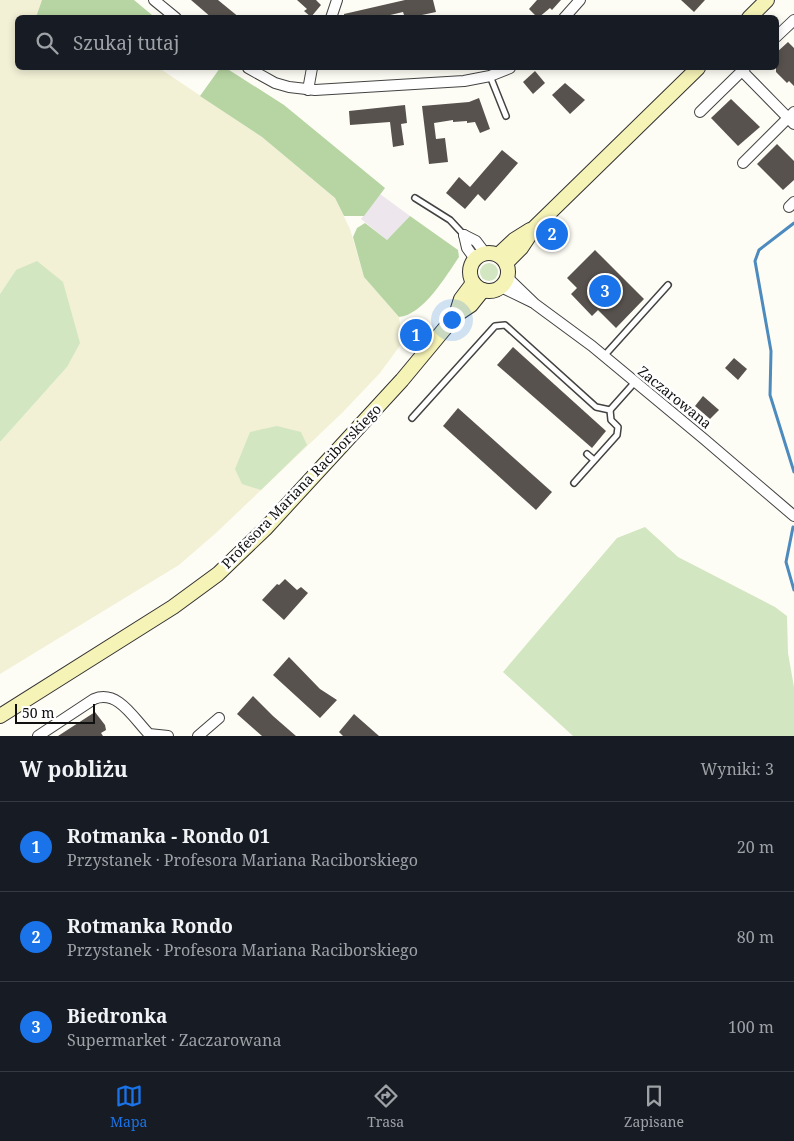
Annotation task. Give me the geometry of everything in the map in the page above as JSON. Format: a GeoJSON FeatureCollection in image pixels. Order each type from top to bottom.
{"type":"FeatureCollection","features":[{"type":"Feature","properties":{"kind":"main road"},"geometry":{"type":"LineString","coordinates":[[752,15],[767,0]]}},
{"type":"Feature","properties":{"kind":"main road"},"geometry":{"type":"LineString","coordinates":[[491,257],[504,282],[496,290],[478,287],[470,270],[491,257],[521,248],[535,227],[696,70]]}},
{"type":"Feature","properties":{"kind":"main road","name":"Profesora Mariana Raciborskiego"},"geometry":{"type":"LineString","coordinates":[[0,716],[173,607],[218,574],[265,529],[395,387],[456,315],[462,299],[478,287]]}},
{"type":"Feature","properties":{"kind":"street"},"geometry":{"type":"LineString","coordinates":[[154,0],[172,15]]}},
{"type":"Feature","properties":{"kind":"street"},"geometry":{"type":"LineString","coordinates":[[332,15],[337,0]]}},
{"type":"Feature","properties":{"kind":"street"},"geometry":{"type":"LineString","coordinates":[[567,15],[580,0]]}},
{"type":"Feature","properties":{"kind":"street"},"geometry":{"type":"LineString","coordinates":[[779,35],[793,24]]}},
{"type":"Feature","properties":{"kind":"street"},"geometry":{"type":"LineString","coordinates":[[252,70],[275,83],[308,90],[464,81],[490,76],[505,70]]}},
{"type":"Feature","properties":{"kind":"street"},"geometry":{"type":"LineString","coordinates":[[308,90],[312,70]]}},
{"type":"Feature","properties":{"kind":"street"},"geometry":{"type":"LineString","coordinates":[[700,112],[743,70]]}},
{"type":"Feature","properties":{"kind":"street"},"geometry":{"type":"LineString","coordinates":[[743,163],[792,118],[745,70]]}},
{"type":"Feature","properties":{"kind":"street"},"geometry":{"type":"LineString","coordinates":[[464,235],[467,248],[491,257]]}},
{"type":"Feature","properties":{"kind":"street","name":"Zaczarowana"},"geometry":{"type":"LineString","coordinates":[[504,282],[604,356],[794,516]]}},
{"type":"Feature","properties":{"kind":"street"},"geometry":{"type":"LineString","coordinates":[[38,736],[94,699],[104,695],[120,703],[149,734],[168,736]]}},
{"type":"Feature","properties":{"kind":"street"},"geometry":{"type":"LineString","coordinates":[[198,736],[219,718]]}},
{"type":"Feature","properties":{"kind":"lane"},"geometry":{"type":"LineString","coordinates":[[490,76],[506,116]]}},
{"type":"Feature","properties":{"kind":"lane"},"geometry":{"type":"LineString","coordinates":[[415,198],[450,220],[464,235]]}},
{"type":"Feature","properties":{"kind":"lane"},"geometry":{"type":"LineString","coordinates":[[604,356],[668,285]]}},
{"type":"Feature","properties":{"kind":"lane"},"geometry":{"type":"LineString","coordinates":[[412,418],[495,326],[505,325],[596,407],[610,410]]}},
{"type":"Feature","properties":{"kind":"lane"},"geometry":{"type":"LineString","coordinates":[[574,483],[617,435],[618,427],[611,420],[610,410],[635,382]]}},
{"type":"Feature","properties":{"kind":"lane"},"geometry":{"type":"LineString","coordinates":[[587,454],[594,460]]}},
{"type":"Feature","properties":{"kind":"shaded area"},"geometry":{"type":"Polygon","coordinates":[[[380,194],[410,216],[387,240],[361,219],[380,194]]]}},
{"type":"Feature","properties":{"kind":"green space"},"geometry":{"type":"Polygon","coordinates":[[[0,0],[42,0],[37,15],[15,15],[15,70],[162,70],[262,137],[335,198],[350,229],[364,277],[399,317],[402,343],[380,373],[343,412],[216,533],[179,565],[0,674],[0,442],[67,367],[16,270],[0,294],[0,0]]]}},
{"type":"Feature","properties":{"kind":"green space"},"geometry":{"type":"Polygon","coordinates":[[[42,0],[134,0],[152,15],[37,15],[42,0]]]}},
{"type":"Feature","properties":{"kind":"green space"},"geometry":{"type":"Polygon","coordinates":[[[219,70],[229,70],[284,105],[385,188],[364,216],[344,216],[335,198],[262,137],[200,96],[219,70]]]}},
{"type":"Feature","properties":{"kind":"green space"},"geometry":{"type":"Polygon","coordinates":[[[410,216],[458,250],[459,257],[441,284],[425,302],[408,315],[399,317],[364,277],[353,237],[357,228],[365,223],[387,240],[410,216]]]}},
{"type":"Feature","properties":{"kind":"green space"},"geometry":{"type":"Polygon","coordinates":[[[37,261],[63,282],[80,343],[67,367],[0,442],[0,294],[16,270],[37,261]]]}},
{"type":"Feature","properties":{"kind":"green space"},"geometry":{"type":"Polygon","coordinates":[[[485,263],[493,263],[498,268],[496,279],[485,281],[480,276],[480,268],[485,263]]]}},
{"type":"Feature","properties":{"kind":"green space"},"geometry":{"type":"Polygon","coordinates":[[[277,426],[301,432],[307,445],[261,490],[242,484],[235,469],[250,432],[277,426]]]}},
{"type":"Feature","properties":{"kind":"green space"},"geometry":{"type":"Polygon","coordinates":[[[645,527],[678,557],[775,607],[787,616],[788,653],[794,687],[794,736],[573,736],[503,672],[617,538],[645,527]]]}},
{"type":"Feature","properties":{"kind":"building"},"geometry":{"type":"Polygon","coordinates":[[[191,0],[218,0],[236,15],[208,15],[191,0]]]}},
{"type":"Feature","properties":{"kind":"building"},"geometry":{"type":"Polygon","coordinates":[[[297,0],[316,0],[321,5],[313,15],[309,15],[304,11],[307,9],[297,0]]]}},
{"type":"Feature","properties":{"kind":"building"},"geometry":{"type":"Polygon","coordinates":[[[405,0],[433,0],[436,12],[422,15],[404,15],[403,12],[390,15],[344,14],[405,0]]]}},
{"type":"Feature","properties":{"kind":"building"},"geometry":{"type":"Polygon","coordinates":[[[537,0],[561,0],[552,10],[550,8],[542,15],[535,15],[529,9],[537,0]]]}},
{"type":"Feature","properties":{"kind":"building"},"geometry":{"type":"Polygon","coordinates":[[[681,0],[705,0],[694,12],[681,0]]]}},
{"type":"Feature","properties":{"kind":"building"},"geometry":{"type":"Polygon","coordinates":[[[788,42],[794,48],[794,86],[789,81],[787,83],[776,72],[776,70],[779,70],[779,50],[788,42]]]}},
{"type":"Feature","properties":{"kind":"building"},"geometry":{"type":"Polygon","coordinates":[[[535,71],[545,83],[533,94],[523,82],[535,71]]]}},
{"type":"Feature","properties":{"kind":"building"},"geometry":{"type":"Polygon","coordinates":[[[565,83],[585,100],[570,114],[552,95],[565,83]]]}},
{"type":"Feature","properties":{"kind":"building"},"geometry":{"type":"Polygon","coordinates":[[[479,98],[490,129],[480,133],[475,122],[467,123],[467,121],[453,122],[453,120],[434,123],[436,139],[445,138],[448,162],[429,164],[422,106],[469,102],[479,98]]]}},
{"type":"Feature","properties":{"kind":"building"},"geometry":{"type":"Polygon","coordinates":[[[731,99],[760,127],[738,146],[711,118],[731,99]]]}},
{"type":"Feature","properties":{"kind":"building"},"geometry":{"type":"Polygon","coordinates":[[[405,105],[407,123],[401,124],[404,145],[393,147],[390,122],[350,125],[349,111],[405,105]]]}},
{"type":"Feature","properties":{"kind":"building"},"geometry":{"type":"Polygon","coordinates":[[[777,144],[794,161],[794,180],[783,190],[757,164],[777,144]]]}},
{"type":"Feature","properties":{"kind":"building"},"geometry":{"type":"Polygon","coordinates":[[[502,150],[518,163],[485,201],[478,194],[465,209],[446,193],[459,177],[470,187],[502,150]]]}},
{"type":"Feature","properties":{"kind":"building"},"geometry":{"type":"Polygon","coordinates":[[[595,250],[644,299],[616,328],[598,310],[592,316],[571,294],[577,288],[567,278],[595,250]]]}},
{"type":"Feature","properties":{"kind":"building"},"geometry":{"type":"Polygon","coordinates":[[[513,347],[606,431],[592,448],[497,365],[513,347]]]}},
{"type":"Feature","properties":{"kind":"building"},"geometry":{"type":"Polygon","coordinates":[[[734,358],[747,369],[738,380],[725,368],[734,358]]]}},
{"type":"Feature","properties":{"kind":"building"},"geometry":{"type":"Polygon","coordinates":[[[703,396],[719,410],[710,419],[695,406],[703,396]]]}},
{"type":"Feature","properties":{"kind":"building"},"geometry":{"type":"Polygon","coordinates":[[[458,408],[552,492],[536,510],[443,426],[458,408]]]}},
{"type":"Feature","properties":{"kind":"building"},"geometry":{"type":"Polygon","coordinates":[[[285,579],[297,590],[301,587],[308,593],[284,620],[262,600],[277,584],[279,585],[285,579]]]}},
{"type":"Feature","properties":{"kind":"building"},"geometry":{"type":"Polygon","coordinates":[[[289,657],[320,689],[337,700],[320,718],[273,675],[289,657]]]}},
{"type":"Feature","properties":{"kind":"building"},"geometry":{"type":"Polygon","coordinates":[[[253,696],[296,736],[262,736],[237,714],[253,696]]]}},
{"type":"Feature","properties":{"kind":"building"},"geometry":{"type":"Polygon","coordinates":[[[95,712],[105,725],[106,730],[101,733],[103,736],[58,736],[95,712]]]}},
{"type":"Feature","properties":{"kind":"building"},"geometry":{"type":"Polygon","coordinates":[[[354,714],[379,736],[343,736],[339,732],[354,714]]]}},
{"type":"Feature","properties":{"kind":"waterway"},"geometry":{"type":"LineString","coordinates":[[794,223],[759,250],[755,261],[771,351],[770,395],[794,472]]}},
{"type":"Feature","properties":{"kind":"waterway"},"geometry":{"type":"LineString","coordinates":[[793,527],[786,562],[794,590]]}},
{"type":"Feature","properties":{"kind":"place","name":"Rotmanka Rondo"},"geometry":{"type":"Point","coordinates":[552,234]}},
{"type":"Feature","properties":{"kind":"place","name":"Biedronka"},"geometry":{"type":"Point","coordinates":[605,291]}},
{"type":"Feature","properties":{"kind":"place","name":"Rotmanka - Rondo 01"},"geometry":{"type":"Point","coordinates":[416,335]}}]}
